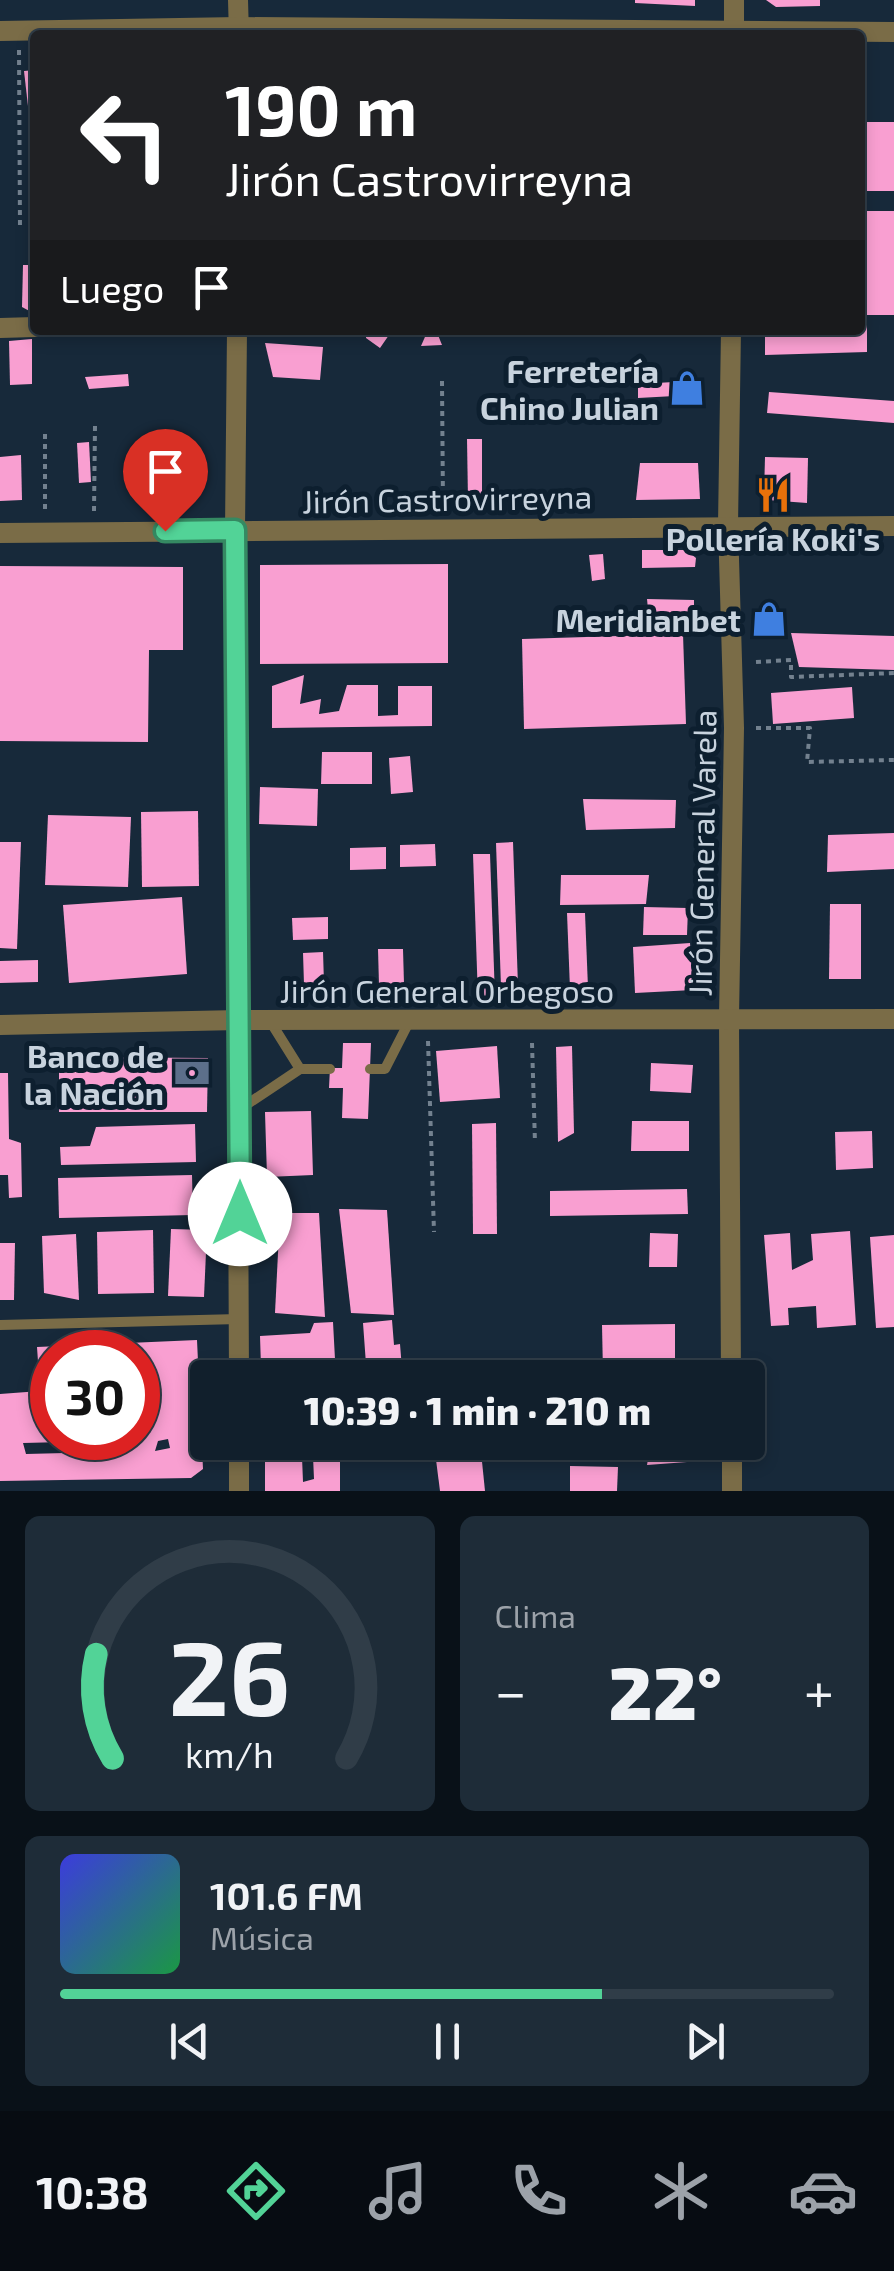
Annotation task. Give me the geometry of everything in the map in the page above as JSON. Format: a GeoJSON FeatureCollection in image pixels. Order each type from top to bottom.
{"type":"FeatureCollection","features":[{"type":"Feature","properties":{"kind":"street"},"geometry":{"type":"LineString","coordinates":[[238,0],[239,30]]}},
{"type":"Feature","properties":{"kind":"street"},"geometry":{"type":"LineString","coordinates":[[734,0],[734,30]]}},
{"type":"Feature","properties":{"kind":"street"},"geometry":{"type":"LineString","coordinates":[[865,32],[894,32]]}},
{"type":"Feature","properties":{"kind":"street"},"geometry":{"type":"LineString","coordinates":[[0,328],[30,327]]}},
{"type":"Feature","properties":{"kind":"street"},"geometry":{"type":"LineString","coordinates":[[237,335],[239,1360]]}},
{"type":"Feature","properties":{"kind":"street","name":"Jirón General Varela"},"geometry":{"type":"LineString","coordinates":[[731,335],[728,525],[734,728],[728,1018],[731,1360]]}},
{"type":"Feature","properties":{"kind":"street","name":"Jirón Castrovirreyna"},"geometry":{"type":"LineString","coordinates":[[0,533],[894,526]]}},
{"type":"Feature","properties":{"kind":"street","name":"Jirón General Orbegoso"},"geometry":{"type":"LineString","coordinates":[[0,1025],[239,1020],[894,1019]]}},
{"type":"Feature","properties":{"kind":"street"},"geometry":{"type":"LineString","coordinates":[[239,1460],[239,1491]]}},
{"type":"Feature","properties":{"kind":"street"},"geometry":{"type":"LineString","coordinates":[[732,1460],[732,1491]]}},
{"type":"Feature","properties":{"kind":"lane"},"geometry":{"type":"LineString","coordinates":[[270,1020],[300,1069]]}},
{"type":"Feature","properties":{"kind":"lane"},"geometry":{"type":"LineString","coordinates":[[370,1069],[384,1069],[419,1020]]}},
{"type":"Feature","properties":{"kind":"lane"},"geometry":{"type":"LineString","coordinates":[[240,1109],[300,1069],[330,1069]]}},
{"type":"Feature","properties":{"kind":"lane"},"geometry":{"type":"LineString","coordinates":[[0,1325],[239,1320]]}},
{"type":"Feature","properties":{"kind":"path"},"geometry":{"type":"LineString","coordinates":[[10,31],[20,228]]}},
{"type":"Feature","properties":{"kind":"path"},"geometry":{"type":"LineString","coordinates":[[442,380],[443,528]]}},
{"type":"Feature","properties":{"kind":"path"},"geometry":{"type":"LineString","coordinates":[[94,426],[94,532]]}},
{"type":"Feature","properties":{"kind":"path"},"geometry":{"type":"LineString","coordinates":[[44,533],[46,428]]}},
{"type":"Feature","properties":{"kind":"path"},"geometry":{"type":"LineString","coordinates":[[732,662],[792,660],[791,676],[894,673]]}},
{"type":"Feature","properties":{"kind":"path"},"geometry":{"type":"LineString","coordinates":[[734,728],[810,728],[808,762],[894,760]]}},
{"type":"Feature","properties":{"kind":"path"},"geometry":{"type":"LineString","coordinates":[[419,1020],[434,1232]]}},
{"type":"Feature","properties":{"kind":"path"},"geometry":{"type":"LineString","coordinates":[[531,1020],[535,1143]]}},
{"type":"Feature","properties":{"kind":"building"},"geometry":{"type":"Polygon","coordinates":[[[695,0],[695,6],[635,3],[695,0]]]}},
{"type":"Feature","properties":{"kind":"building"},"geometry":{"type":"Polygon","coordinates":[[[766,0],[820,0],[820,6],[776,7],[766,0]]]}},
{"type":"Feature","properties":{"kind":"building"},"geometry":{"type":"Polygon","coordinates":[[[30,70],[30,115],[29,115],[24,71],[30,70]]]}},
{"type":"Feature","properties":{"kind":"building"},"geometry":{"type":"Polygon","coordinates":[[[865,122],[894,122],[894,191],[865,191],[865,122]]]}},
{"type":"Feature","properties":{"kind":"building"},"geometry":{"type":"Polygon","coordinates":[[[865,211],[894,211],[894,315],[865,315],[865,211]]]}},
{"type":"Feature","properties":{"kind":"building"},"geometry":{"type":"Polygon","coordinates":[[[23,265],[30,265],[30,311],[22,307],[23,265]]]}},
{"type":"Feature","properties":{"kind":"building"},"geometry":{"type":"Polygon","coordinates":[[[867,324],[867,352],[765,355],[765,335],[865,335],[867,324]]]}},
{"type":"Feature","properties":{"kind":"building"},"geometry":{"type":"Polygon","coordinates":[[[366,335],[389,335],[380,348],[366,335]]]}},
{"type":"Feature","properties":{"kind":"building"},"geometry":{"type":"Polygon","coordinates":[[[426,335],[438,335],[442,345],[421,346],[426,335]]]}},
{"type":"Feature","properties":{"kind":"building"},"geometry":{"type":"Polygon","coordinates":[[[32,339],[32,384],[10,385],[9,341],[32,339]]]}},
{"type":"Feature","properties":{"kind":"building"},"geometry":{"type":"Polygon","coordinates":[[[265,343],[323,347],[320,380],[273,377],[265,343]]]}},
{"type":"Feature","properties":{"kind":"building"},"geometry":{"type":"Polygon","coordinates":[[[128,374],[129,386],[89,389],[85,377],[128,374]]]}},
{"type":"Feature","properties":{"kind":"building"},"geometry":{"type":"Polygon","coordinates":[[[692,381],[693,395],[638,398],[638,384],[692,381]]]}},
{"type":"Feature","properties":{"kind":"building"},"geometry":{"type":"Polygon","coordinates":[[[769,392],[894,401],[894,423],[767,413],[769,392]]]}},
{"type":"Feature","properties":{"kind":"building"},"geometry":{"type":"Polygon","coordinates":[[[467,439],[482,439],[482,501],[468,501],[467,439]]]}},
{"type":"Feature","properties":{"kind":"building"},"geometry":{"type":"Polygon","coordinates":[[[89,442],[91,482],[79,483],[77,443],[89,442]]]}},
{"type":"Feature","properties":{"kind":"building"},"geometry":{"type":"Polygon","coordinates":[[[147,445],[147,498],[134,498],[134,450],[147,445]]]}},
{"type":"Feature","properties":{"kind":"building"},"geometry":{"type":"Polygon","coordinates":[[[21,455],[22,500],[0,501],[0,457],[21,455]]]}},
{"type":"Feature","properties":{"kind":"building"},"geometry":{"type":"Polygon","coordinates":[[[765,457],[808,458],[807,503],[767,500],[765,457]]]}},
{"type":"Feature","properties":{"kind":"building"},"geometry":{"type":"Polygon","coordinates":[[[640,463],[698,463],[700,499],[636,500],[640,463]]]}},
{"type":"Feature","properties":{"kind":"building"},"geometry":{"type":"Polygon","coordinates":[[[642,550],[686,550],[696,558],[695,567],[642,568],[642,550]]]}},
{"type":"Feature","properties":{"kind":"building"},"geometry":{"type":"Polygon","coordinates":[[[603,554],[605,579],[592,581],[589,555],[603,554]]]}},
{"type":"Feature","properties":{"kind":"building"},"geometry":{"type":"Polygon","coordinates":[[[448,564],[448,663],[260,664],[260,565],[448,564]]]}},
{"type":"Feature","properties":{"kind":"building"},"geometry":{"type":"Polygon","coordinates":[[[0,566],[183,567],[183,650],[149,650],[148,742],[0,741],[0,566]]]}},
{"type":"Feature","properties":{"kind":"building"},"geometry":{"type":"Polygon","coordinates":[[[647,599],[694,600],[694,620],[649,620],[647,599]]]}},
{"type":"Feature","properties":{"kind":"building"},"geometry":{"type":"Polygon","coordinates":[[[791,633],[894,636],[894,670],[799,667],[791,633]]]}},
{"type":"Feature","properties":{"kind":"building"},"geometry":{"type":"Polygon","coordinates":[[[683,634],[686,724],[524,729],[522,639],[683,634]]]}},
{"type":"Feature","properties":{"kind":"building"},"geometry":{"type":"Polygon","coordinates":[[[304,675],[300,704],[321,699],[319,714],[339,711],[347,685],[378,685],[378,716],[398,715],[398,686],[432,686],[432,726],[272,728],[272,686],[304,675]]]}},
{"type":"Feature","properties":{"kind":"building"},"geometry":{"type":"Polygon","coordinates":[[[852,687],[854,718],[773,724],[771,693],[852,687]]]}},
{"type":"Feature","properties":{"kind":"building"},"geometry":{"type":"Polygon","coordinates":[[[322,752],[372,752],[372,784],[321,784],[322,752]]]}},
{"type":"Feature","properties":{"kind":"building"},"geometry":{"type":"Polygon","coordinates":[[[410,756],[413,792],[391,794],[389,758],[410,756]]]}},
{"type":"Feature","properties":{"kind":"building"},"geometry":{"type":"Polygon","coordinates":[[[260,787],[318,789],[317,826],[259,824],[260,787]]]}},
{"type":"Feature","properties":{"kind":"building"},"geometry":{"type":"Polygon","coordinates":[[[583,799],[676,800],[675,828],[586,830],[583,799]]]}},
{"type":"Feature","properties":{"kind":"building"},"geometry":{"type":"Polygon","coordinates":[[[198,811],[199,886],[142,887],[141,812],[198,811]]]}},
{"type":"Feature","properties":{"kind":"building"},"geometry":{"type":"Polygon","coordinates":[[[48,815],[131,817],[128,887],[45,885],[48,815]]]}},
{"type":"Feature","properties":{"kind":"building"},"geometry":{"type":"Polygon","coordinates":[[[894,833],[894,869],[827,872],[828,835],[894,833]]]}},
{"type":"Feature","properties":{"kind":"building"},"geometry":{"type":"Polygon","coordinates":[[[0,842],[21,842],[17,949],[0,948],[0,842]]]}},
{"type":"Feature","properties":{"kind":"building"},"geometry":{"type":"Polygon","coordinates":[[[513,842],[518,986],[501,987],[496,843],[513,842]]]}},
{"type":"Feature","properties":{"kind":"building"},"geometry":{"type":"Polygon","coordinates":[[[435,844],[436,866],[400,867],[400,845],[435,844]]]}},
{"type":"Feature","properties":{"kind":"building"},"geometry":{"type":"Polygon","coordinates":[[[386,847],[386,869],[350,870],[350,848],[386,847]]]}},
{"type":"Feature","properties":{"kind":"building"},"geometry":{"type":"Polygon","coordinates":[[[473,854],[490,854],[495,998],[478,999],[473,854]]]}},
{"type":"Feature","properties":{"kind":"building"},"geometry":{"type":"Polygon","coordinates":[[[561,875],[649,875],[646,904],[560,905],[561,875]]]}},
{"type":"Feature","properties":{"kind":"building"},"geometry":{"type":"Polygon","coordinates":[[[182,897],[187,974],[69,983],[63,905],[182,897]]]}},
{"type":"Feature","properties":{"kind":"building"},"geometry":{"type":"Polygon","coordinates":[[[830,904],[861,904],[861,979],[829,979],[830,904]]]}},
{"type":"Feature","properties":{"kind":"building"},"geometry":{"type":"Polygon","coordinates":[[[644,907],[688,908],[687,935],[643,935],[644,907]]]}},
{"type":"Feature","properties":{"kind":"building"},"geometry":{"type":"Polygon","coordinates":[[[567,913],[585,913],[588,988],[570,989],[567,913]]]}},
{"type":"Feature","properties":{"kind":"building"},"geometry":{"type":"Polygon","coordinates":[[[328,917],[328,939],[293,940],[292,918],[328,917]]]}},
{"type":"Feature","properties":{"kind":"building"},"geometry":{"type":"Polygon","coordinates":[[[690,943],[693,990],[635,993],[633,947],[690,943]]]}},
{"type":"Feature","properties":{"kind":"building"},"geometry":{"type":"Polygon","coordinates":[[[378,949],[403,949],[404,984],[379,985],[378,949]]]}},
{"type":"Feature","properties":{"kind":"building"},"geometry":{"type":"Polygon","coordinates":[[[323,952],[324,983],[304,984],[303,953],[323,952]]]}},
{"type":"Feature","properties":{"kind":"building"},"geometry":{"type":"Polygon","coordinates":[[[38,960],[38,982],[0,983],[0,961],[38,960]]]}},
{"type":"Feature","properties":{"kind":"building"},"geometry":{"type":"Polygon","coordinates":[[[343,1043],[371,1043],[368,1119],[342,1118],[343,1088],[329,1088],[330,1068],[342,1068],[343,1043]]]}},
{"type":"Feature","properties":{"kind":"building"},"geometry":{"type":"Polygon","coordinates":[[[497,1046],[500,1098],[440,1102],[436,1051],[497,1046]]]}},
{"type":"Feature","properties":{"kind":"building"},"geometry":{"type":"Polygon","coordinates":[[[572,1046],[574,1133],[558,1142],[556,1047],[572,1046]]]}},
{"type":"Feature","properties":{"kind":"building"},"geometry":{"type":"Polygon","coordinates":[[[59,1057],[208,1058],[207,1112],[59,1112],[59,1057]]]}},
{"type":"Feature","properties":{"kind":"building"},"geometry":{"type":"Polygon","coordinates":[[[651,1063],[693,1065],[691,1093],[650,1091],[651,1063]]]}},
{"type":"Feature","properties":{"kind":"building"},"geometry":{"type":"Polygon","coordinates":[[[0,1073],[8,1073],[9,1139],[21,1143],[22,1197],[9,1198],[8,1175],[0,1175],[0,1073]]]}},
{"type":"Feature","properties":{"kind":"building"},"geometry":{"type":"Polygon","coordinates":[[[311,1111],[313,1175],[267,1177],[265,1112],[311,1111]]]}},
{"type":"Feature","properties":{"kind":"building"},"geometry":{"type":"Polygon","coordinates":[[[632,1121],[689,1121],[689,1151],[631,1151],[632,1121]]]}},
{"type":"Feature","properties":{"kind":"building"},"geometry":{"type":"Polygon","coordinates":[[[496,1123],[497,1234],[473,1234],[472,1124],[496,1123]]]}},
{"type":"Feature","properties":{"kind":"building"},"geometry":{"type":"Polygon","coordinates":[[[195,1124],[196,1162],[61,1165],[60,1147],[90,1146],[96,1127],[195,1124]]]}},
{"type":"Feature","properties":{"kind":"building"},"geometry":{"type":"Polygon","coordinates":[[[872,1131],[873,1168],[836,1170],[835,1132],[872,1131]]]}},
{"type":"Feature","properties":{"kind":"building"},"geometry":{"type":"Polygon","coordinates":[[[192,1175],[193,1215],[59,1218],[58,1178],[192,1175]]]}},
{"type":"Feature","properties":{"kind":"building"},"geometry":{"type":"Polygon","coordinates":[[[687,1189],[688,1214],[550,1216],[550,1191],[687,1189]]]}},
{"type":"Feature","properties":{"kind":"building"},"geometry":{"type":"Polygon","coordinates":[[[339,1209],[387,1210],[394,1315],[351,1313],[339,1209]]]}},
{"type":"Feature","properties":{"kind":"building"},"geometry":{"type":"Polygon","coordinates":[[[280,1213],[319,1213],[325,1317],[275,1313],[280,1213]]]}},
{"type":"Feature","properties":{"kind":"building"},"geometry":{"type":"Polygon","coordinates":[[[171,1229],[207,1230],[204,1297],[168,1296],[171,1229]]]}},
{"type":"Feature","properties":{"kind":"building"},"geometry":{"type":"Polygon","coordinates":[[[153,1230],[154,1293],[98,1294],[97,1232],[153,1230]]]}},
{"type":"Feature","properties":{"kind":"building"},"geometry":{"type":"Polygon","coordinates":[[[850,1231],[856,1325],[817,1328],[816,1306],[788,1308],[789,1325],[771,1326],[764,1235],[790,1233],[792,1270],[813,1260],[811,1234],[850,1231]]]}},
{"type":"Feature","properties":{"kind":"building"},"geometry":{"type":"Polygon","coordinates":[[[650,1233],[678,1234],[677,1267],[649,1267],[650,1233]]]}},
{"type":"Feature","properties":{"kind":"building"},"geometry":{"type":"Polygon","coordinates":[[[76,1234],[79,1300],[44,1293],[42,1236],[76,1234]]]}},
{"type":"Feature","properties":{"kind":"building"},"geometry":{"type":"Polygon","coordinates":[[[894,1235],[894,1327],[876,1328],[870,1237],[894,1235]]]}},
{"type":"Feature","properties":{"kind":"building"},"geometry":{"type":"Polygon","coordinates":[[[0,1243],[15,1243],[14,1300],[0,1300],[0,1243]]]}},
{"type":"Feature","properties":{"kind":"building"},"geometry":{"type":"Polygon","coordinates":[[[392,1320],[394,1345],[400,1344],[401,1360],[366,1360],[363,1323],[392,1320]]]}},
{"type":"Feature","properties":{"kind":"building"},"geometry":{"type":"Polygon","coordinates":[[[333,1322],[335,1360],[261,1360],[260,1336],[310,1333],[314,1323],[333,1322]]]}},
{"type":"Feature","properties":{"kind":"building"},"geometry":{"type":"Polygon","coordinates":[[[675,1324],[675,1360],[603,1360],[602,1325],[675,1324]]]}},
{"type":"Feature","properties":{"kind":"building"},"geometry":{"type":"Polygon","coordinates":[[[197,1340],[198,1360],[190,1360],[190,1460],[203,1460],[203,1469],[191,1478],[0,1481],[0,1394],[30,1392],[30,1443],[23,1443],[30,1460],[160,1460],[160,1450],[170,1448],[168,1439],[160,1441],[160,1342],[197,1340]]]}},
{"type":"Feature","properties":{"kind":"building"},"geometry":{"type":"Polygon","coordinates":[[[265,1460],[302,1460],[303,1482],[314,1479],[313,1460],[340,1460],[340,1491],[265,1491],[265,1460]]]}},
{"type":"Feature","properties":{"kind":"building"},"geometry":{"type":"Polygon","coordinates":[[[436,1460],[482,1460],[485,1491],[440,1491],[436,1460]]]}},
{"type":"Feature","properties":{"kind":"building"},"geometry":{"type":"Polygon","coordinates":[[[648,1460],[687,1462],[647,1465],[648,1460]]]}},
{"type":"Feature","properties":{"kind":"building"},"geometry":{"type":"Polygon","coordinates":[[[570,1466],[618,1467],[617,1491],[570,1491],[570,1466]]]}},
{"type":"Feature","properties":{"kind":"place","name":"Ferretería Chino Julian"},"geometry":{"type":"Point","coordinates":[687,388]}},
{"type":"Feature","properties":{"kind":"place","name":"Pollería Koki's"},"geometry":{"type":"Point","coordinates":[773,495]}},
{"type":"Feature","properties":{"kind":"place","name":"Meridianbet"},"geometry":{"type":"Point","coordinates":[769,619]}},
{"type":"Feature","properties":{"kind":"place","name":"Banco de la Nación"},"geometry":{"type":"Point","coordinates":[192,1073]}},
{"type":"Feature","properties":{"kind":"route"},"geometry":{"type":"LineString","coordinates":[[165,531],[235,530],[240,1214]]}}]}
